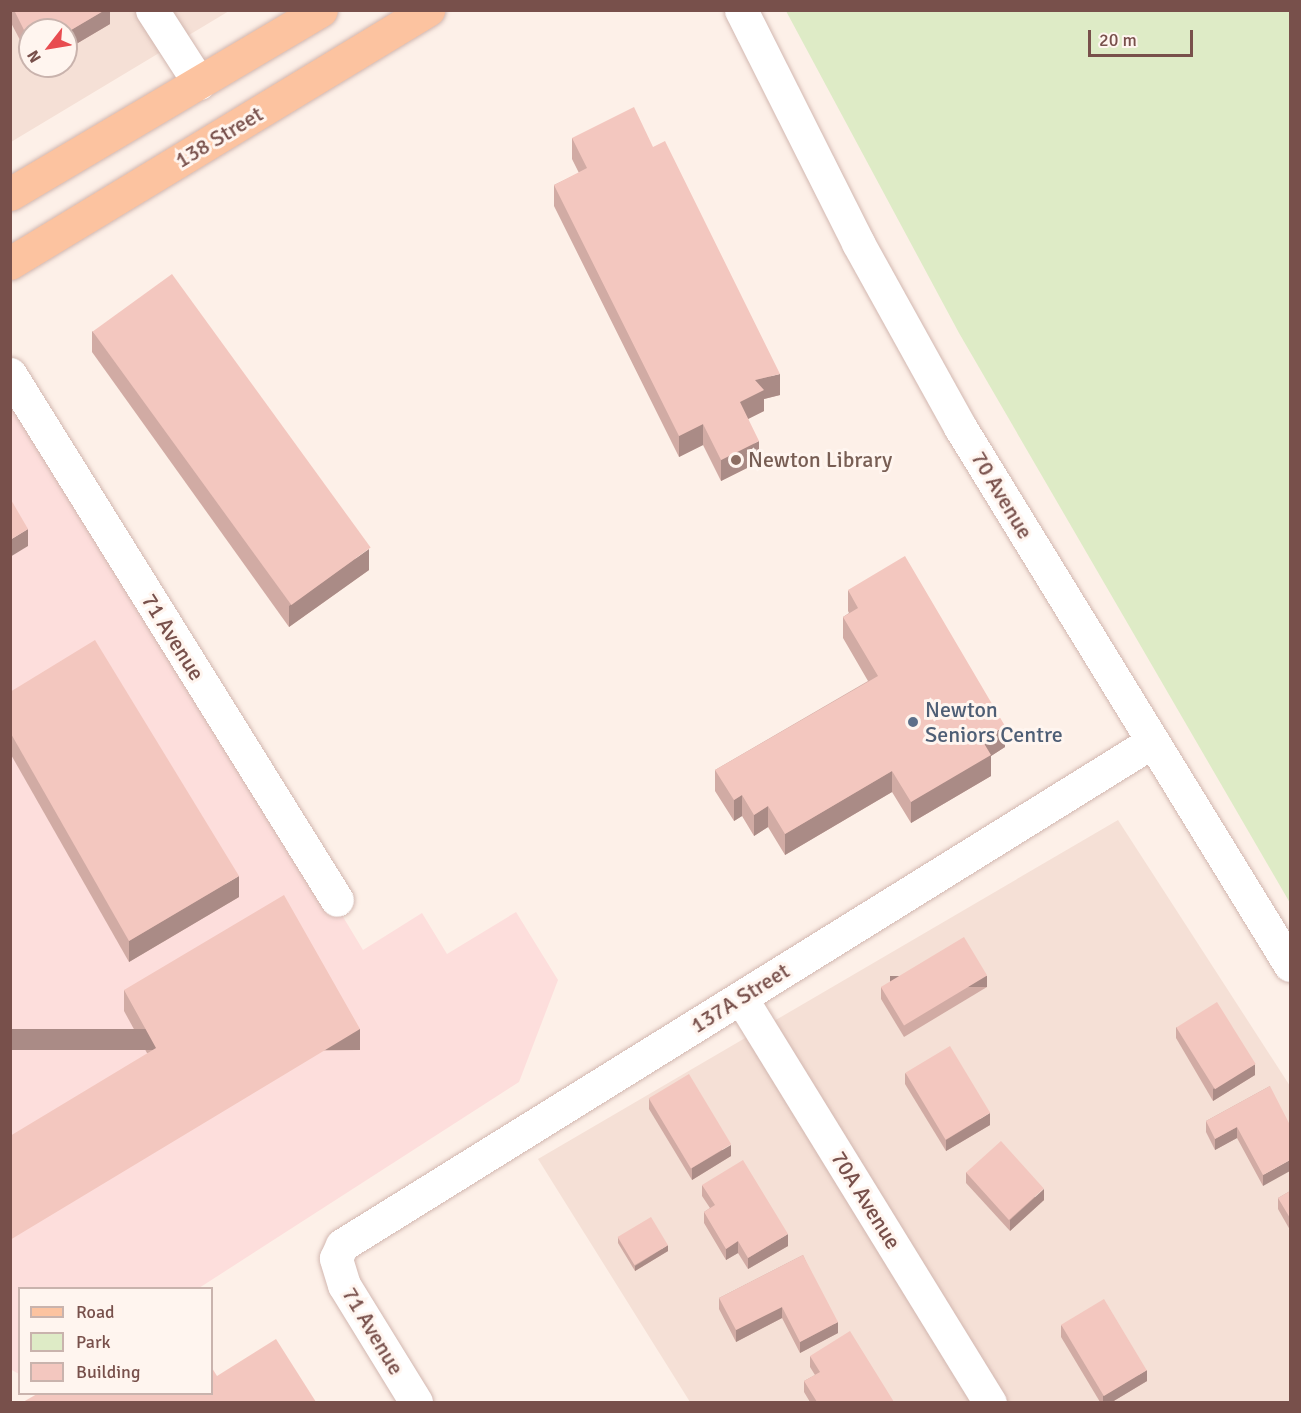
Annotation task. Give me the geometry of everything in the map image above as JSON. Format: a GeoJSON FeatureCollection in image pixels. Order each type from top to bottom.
{"type":"FeatureCollection","features":[{"type":"Feature","properties":{"kind":"main road"},"geometry":{"type":"LineString","coordinates":[[10,195],[321,10]]}},
{"type":"Feature","properties":{"kind":"main road","name":"138 Street"},"geometry":{"type":"LineString","coordinates":[[10,263],[428,10]]}},
{"type":"Feature","properties":{"kind":"street"},"geometry":{"type":"LineString","coordinates":[[152,10],[199,83]]}},
{"type":"Feature","properties":{"kind":"street","name":"70 Avenue"},"geometry":{"type":"LineString","coordinates":[[741,10],[883,290],[1150,743],[1290,965]]}},
{"type":"Feature","properties":{"kind":"street","name":"71 Avenue"},"geometry":{"type":"LineString","coordinates":[[10,374],[337,900]]}},
{"type":"Feature","properties":{"kind":"street","name":"137A Street"},"geometry":{"type":"LineString","coordinates":[[336,1258],[352,1235],[741,998],[1150,743]]}},
{"type":"Feature","properties":{"kind":"street","name":"70A Avenue"},"geometry":{"type":"LineString","coordinates":[[741,998],[990,1402]]}},
{"type":"Feature","properties":{"kind":"street","name":"71 Avenue"},"geometry":{"type":"LineString","coordinates":[[336,1258],[344,1285],[416,1402]]}},
{"type":"Feature","properties":{"kind":"shaded area"},"geometry":{"type":"Polygon","coordinates":[[[11,11],[229,11],[11,142],[11,11]]]}},
{"type":"Feature","properties":{"kind":"shaded area"},"geometry":{"type":"Polygon","coordinates":[[[10,363],[363,950],[422,913],[447,954],[516,912],[558,980],[519,1082],[201,1287],[18,1287],[18,1373],[10,1369],[10,363]]]}},
{"type":"Feature","properties":{"kind":"shaded area"},"geometry":{"type":"Polygon","coordinates":[[[1118,820],[1290,1086],[1290,1402],[690,1402],[538,1159],[1118,820]]]}},
{"type":"Feature","properties":{"kind":"green space"},"geometry":{"type":"Polygon","coordinates":[[[786,11],[1290,11],[1290,903],[959,333],[786,11]]]}},
{"type":"Feature","properties":{"kind":"building"},"geometry":{"type":"Polygon","coordinates":[[[14,10],[105,10],[78,26],[78,18],[18,18],[14,10]]]}},
{"type":"Feature","properties":{"kind":"building"},"geometry":{"type":"Polygon","coordinates":[[[634,107],[653,147],[665,141],[780,374],[755,380],[764,390],[740,402],[759,441],[721,460],[703,424],[679,436],[554,185],[587,168],[572,138],[634,107]]]}},
{"type":"Feature","properties":{"kind":"building"},"geometry":{"type":"Polygon","coordinates":[[[172,274],[371,547],[291,605],[93,332],[172,274]]]}},
{"type":"Feature","properties":{"kind":"building"},"geometry":{"type":"Polygon","coordinates":[[[10,498],[28,529],[10,540],[10,498]]]}},
{"type":"Feature","properties":{"kind":"building","name":"Newton Seniors Centre"},"geometry":{"type":"Polygon","coordinates":[[[905,556],[1005,726],[982,740],[991,755],[911,802],[892,771],[785,834],[768,806],[754,815],[742,795],[734,800],[715,770],[878,676],[843,617],[858,608],[848,590],[905,556]]]}},
{"type":"Feature","properties":{"kind":"building"},"geometry":{"type":"Polygon","coordinates":[[[95,640],[239,876],[129,941],[10,732],[10,692],[95,640]]]}},
{"type":"Feature","properties":{"kind":"building"},"geometry":{"type":"Polygon","coordinates":[[[284,895],[360,1029],[10,1240],[10,1136],[156,1048],[124,990],[284,895]]]}},
{"type":"Feature","properties":{"kind":"building"},"geometry":{"type":"Polygon","coordinates":[[[964,937],[987,976],[904,1026],[881,987],[964,937]]]}},
{"type":"Feature","properties":{"kind":"building"},"geometry":{"type":"Polygon","coordinates":[[[1217,1002],[1256,1064],[1215,1089],[1176,1027],[1217,1002]]]}},
{"type":"Feature","properties":{"kind":"building"},"geometry":{"type":"Polygon","coordinates":[[[950,1046],[990,1113],[946,1140],[905,1073],[950,1046]]]}},
{"type":"Feature","properties":{"kind":"building"},"geometry":{"type":"Polygon","coordinates":[[[689,1074],[731,1144],[691,1168],[649,1098],[689,1074]]]}},
{"type":"Feature","properties":{"kind":"building"},"geometry":{"type":"Polygon","coordinates":[[[1270,1086],[1290,1125],[1290,1160],[1263,1175],[1237,1127],[1215,1139],[1206,1121],[1270,1086]]]}},
{"type":"Feature","properties":{"kind":"building"},"geometry":{"type":"Polygon","coordinates":[[[1001,1141],[1044,1189],[1009,1220],[966,1172],[1001,1141]]]}},
{"type":"Feature","properties":{"kind":"building"},"geometry":{"type":"Polygon","coordinates":[[[743,1160],[788,1234],[748,1258],[738,1241],[726,1249],[704,1212],[715,1205],[702,1185],[743,1160]]]}},
{"type":"Feature","properties":{"kind":"building"},"geometry":{"type":"Polygon","coordinates":[[[1290,1191],[1290,1218],[1278,1198],[1290,1191]]]}},
{"type":"Feature","properties":{"kind":"building"},"geometry":{"type":"Polygon","coordinates":[[[651,1217],[668,1245],[635,1265],[618,1237],[651,1217]]]}},
{"type":"Feature","properties":{"kind":"building"},"geometry":{"type":"Polygon","coordinates":[[[803,1255],[838,1322],[800,1342],[782,1307],[736,1330],[719,1298],[803,1255]]]}},
{"type":"Feature","properties":{"kind":"building"},"geometry":{"type":"Polygon","coordinates":[[[1104,1299],[1147,1370],[1104,1396],[1061,1325],[1104,1299]]]}},
{"type":"Feature","properties":{"kind":"building"},"geometry":{"type":"Polygon","coordinates":[[[850,1331],[894,1402],[817,1402],[804,1381],[820,1372],[810,1356],[850,1331]]]}},
{"type":"Feature","properties":{"kind":"building"},"geometry":{"type":"Polygon","coordinates":[[[276,1339],[316,1402],[23,1402],[35,1395],[213,1395],[213,1370],[217,1376],[276,1339]]]}},
{"type":"Feature","properties":{"kind":"place","name":"Newton Library"},"geometry":{"type":"Point","coordinates":[736,460]}},
{"type":"Feature","properties":{"kind":"place","name":"Newton Seniors Centre"},"geometry":{"type":"Point","coordinates":[913,722]}}]}
